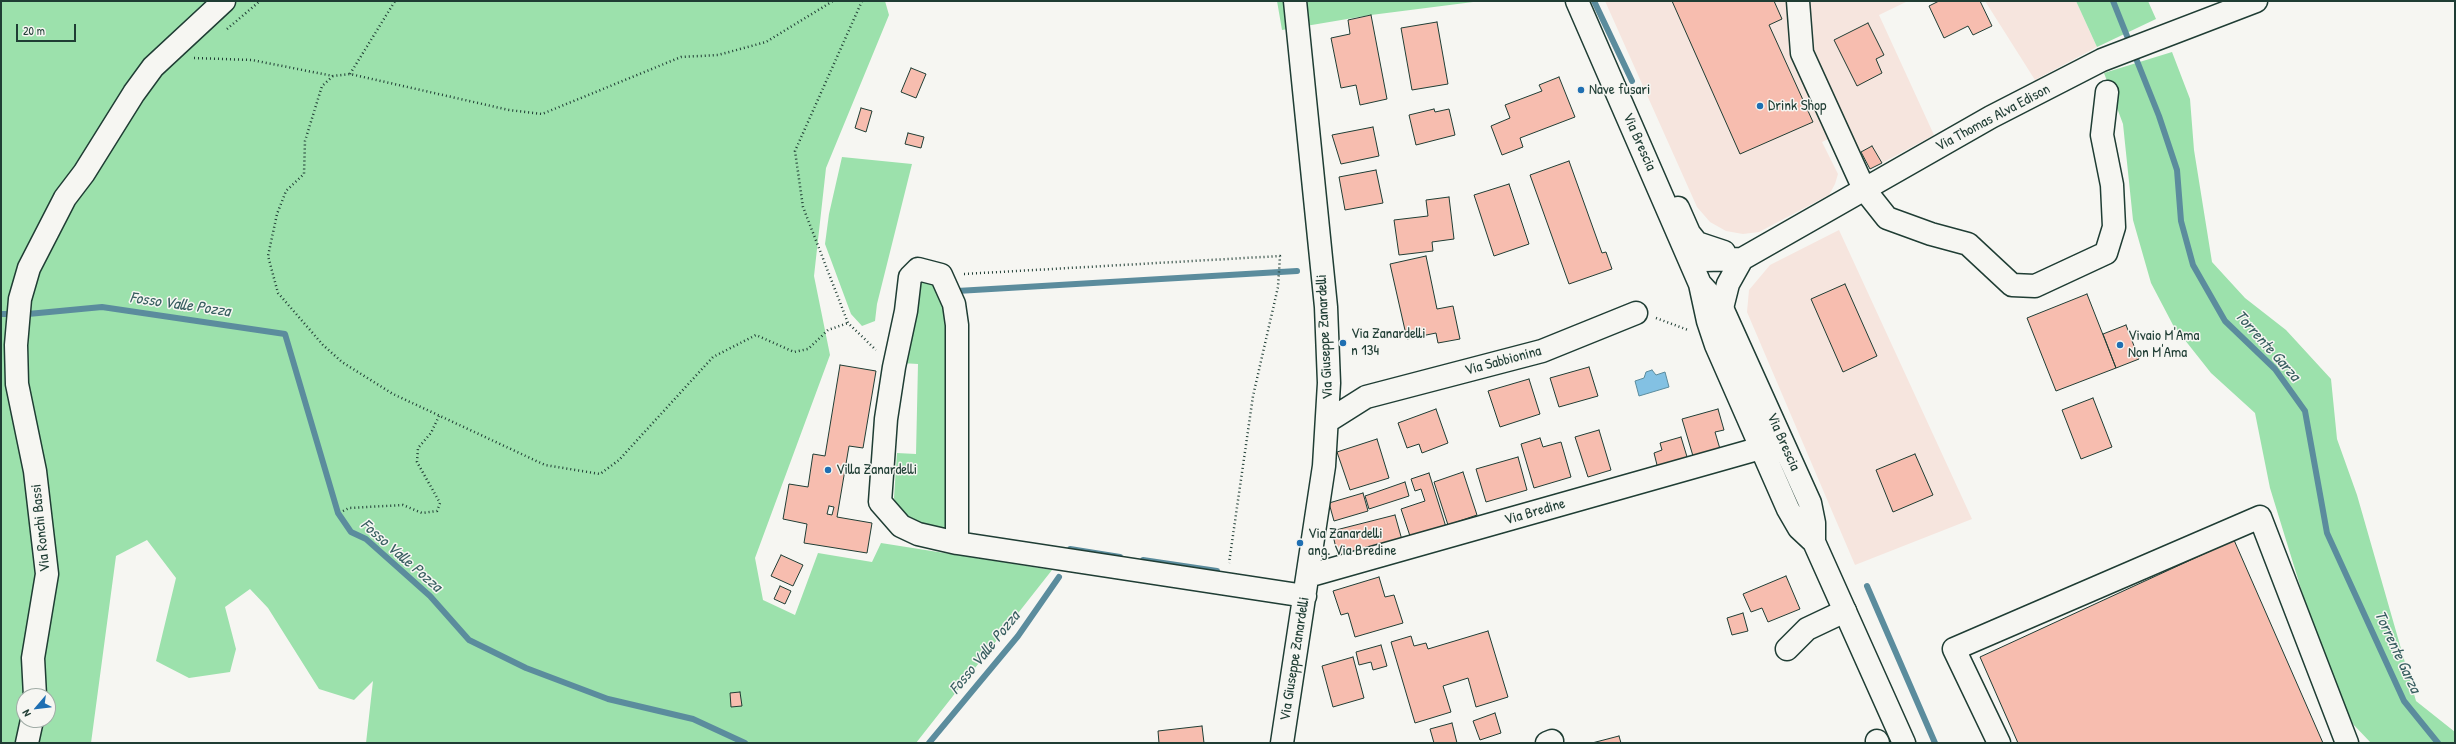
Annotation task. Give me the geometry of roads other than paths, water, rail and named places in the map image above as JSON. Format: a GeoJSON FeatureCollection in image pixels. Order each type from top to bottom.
{"type":"FeatureCollection","features":[{"type":"Feature","properties":{"kind":"street","name":"Via Ronchi Bassi"},"geometry":{"type":"LineString","coordinates":[[35,688],[33,658],[48,574],[35,471],[17,384],[16,345],[20,298],[29,268],[65,198],[84,174],[134,93],[153,67],[224,1]]}},
{"type":"Feature","properties":{"kind":"street","name":"Via Giuseppe Zanardelli"},"geometry":{"type":"LineString","coordinates":[[1282,743],[1284,694],[1307,586],[1312,498],[1328,421],[1329,383],[1326,307],[1295,1]]}},
{"type":"Feature","properties":{"kind":"street","name":"Via Brescia"},"geometry":{"type":"LineString","coordinates":[[1577,1],[1689,256],[1700,284],[1708,321],[1716,346],[1788,509],[1799,528],[1814,542],[1904,743]]}},
{"type":"Feature","properties":{"kind":"street"},"geometry":{"type":"LineString","coordinates":[[1798,1],[1802,53],[1864,189],[1887,218],[1931,234],[1968,244],[2012,285],[2036,286],[2106,253],[2114,227],[2112,185],[2102,136],[2106,92]]}},
{"type":"Feature","properties":{"kind":"street","name":"Via Thomas Alva Edison"},"geometry":{"type":"LineString","coordinates":[[1689,256],[1704,260],[1742,259],[1991,117],[2102,60],[2256,1]]}},
{"type":"Feature","properties":{"kind":"street"},"geometry":{"type":"LineString","coordinates":[[1603,58],[1627,95],[1689,233],[1697,242],[1742,259],[1728,284],[1722,308]]}},
{"type":"Feature","properties":{"kind":"street"},"geometry":{"type":"LineString","coordinates":[[957,543],[958,333],[954,304],[941,275],[918,269],[910,277],[906,311],[894,367],[886,419],[880,502],[901,526],[918,534],[957,543],[1226,585],[1307,586]]}},
{"type":"Feature","properties":{"kind":"street","name":"Via Brescia"},"geometry":{"type":"LineString","coordinates":[[1700,284],[1722,308],[1810,503],[1814,523],[1814,542]]}},
{"type":"Feature","properties":{"kind":"street","name":"Via Sabbionina"},"geometry":{"type":"LineString","coordinates":[[1328,421],[1366,397],[1542,351],[1636,313]]}},
{"type":"Feature","properties":{"kind":"street"},"geometry":{"type":"LineString","coordinates":[[1329,383],[1366,397]]}},
{"type":"Feature","properties":{"kind":"street","name":"Via Bredine"},"geometry":{"type":"LineString","coordinates":[[1307,586],[1761,448]]}},
{"type":"Feature","properties":{"kind":"street"},"geometry":{"type":"LineString","coordinates":[[1999,743],[1954,649],[2260,516],[2347,743]]}},
{"type":"Feature","properties":{"kind":"street"},"geometry":{"type":"LineString","coordinates":[[1786,625],[1843,606]]}},
{"type":"Feature","properties":{"kind":"street"},"geometry":{"type":"LineString","coordinates":[[1787,649],[1807,629],[1843,606]]}},
{"type":"Feature","properties":{"kind":"street"},"geometry":{"type":"LineString","coordinates":[[27,743],[30,728]]}},
{"type":"Feature","properties":{"kind":"water"},"geometry":{"type":"Polygon","coordinates":[[[1652,370],[1656,375],[1665,372],[1669,387],[1639,396],[1635,381],[1644,378],[1646,372],[1652,370]]]}},
{"type":"Feature","properties":{"kind":"waterway"},"geometry":{"type":"LineString","coordinates":[[1594,1],[1632,81]]}},
{"type":"Feature","properties":{"kind":"waterway","name":"Torrente Garza"},"geometry":{"type":"LineString","coordinates":[[2113,1],[2159,116],[2177,170],[2181,221],[2193,265],[2225,321],[2275,369],[2305,411],[2327,533],[2404,701],[2438,743]]}},
{"type":"Feature","properties":{"kind":"waterway"},"geometry":{"type":"LineString","coordinates":[[957,291],[1297,271]]}},
{"type":"Feature","properties":{"kind":"waterway","name":"Fosso Valle Pozza"},"geometry":{"type":"LineString","coordinates":[[28,314],[102,307],[285,334],[338,513],[351,532],[366,539],[430,596],[469,640],[526,668],[608,699],[693,719],[745,743]]}},
{"type":"Feature","properties":{"kind":"waterway","name":"Fosso Valle Pozza"},"geometry":{"type":"LineString","coordinates":[[1,314],[8,314]]}},
{"type":"Feature","properties":{"kind":"waterway","name":"Fosso Valle Pozza"},"geometry":{"type":"LineString","coordinates":[[1070,549],[1120,557]]}},
{"type":"Feature","properties":{"kind":"waterway","name":"Fosso Valle Pozza"},"geometry":{"type":"LineString","coordinates":[[1143,560],[1217,571]]}},
{"type":"Feature","properties":{"kind":"waterway","name":"Fosso Valle Pozza"},"geometry":{"type":"LineString","coordinates":[[929,743],[1018,636],[1059,577]]}},
{"type":"Feature","properties":{"kind":"waterway"},"geometry":{"type":"LineString","coordinates":[[1867,586],[1935,743]]}},
{"type":"Feature","properties":{"kind":"place","name":"Nave fusari"},"geometry":{"type":"Point","coordinates":[1581,90]}},
{"type":"Feature","properties":{"kind":"place","name":"Drink Shop"},"geometry":{"type":"Point","coordinates":[1760,106]}},
{"type":"Feature","properties":{"kind":"place","name":"Via Zanardelli n 134"},"geometry":{"type":"Point","coordinates":[1343,343]}},
{"type":"Feature","properties":{"kind":"place","name":"Vivaio M'Ama Non M'Ama"},"geometry":{"type":"Point","coordinates":[2120,345]}},
{"type":"Feature","properties":{"kind":"place","name":"Villa Zanardelli"},"geometry":{"type":"Point","coordinates":[828,470]}},
{"type":"Feature","properties":{"kind":"place","name":"Via Zanardelli ang. Via Bredine"},"geometry":{"type":"Point","coordinates":[1300,543]}}]}
